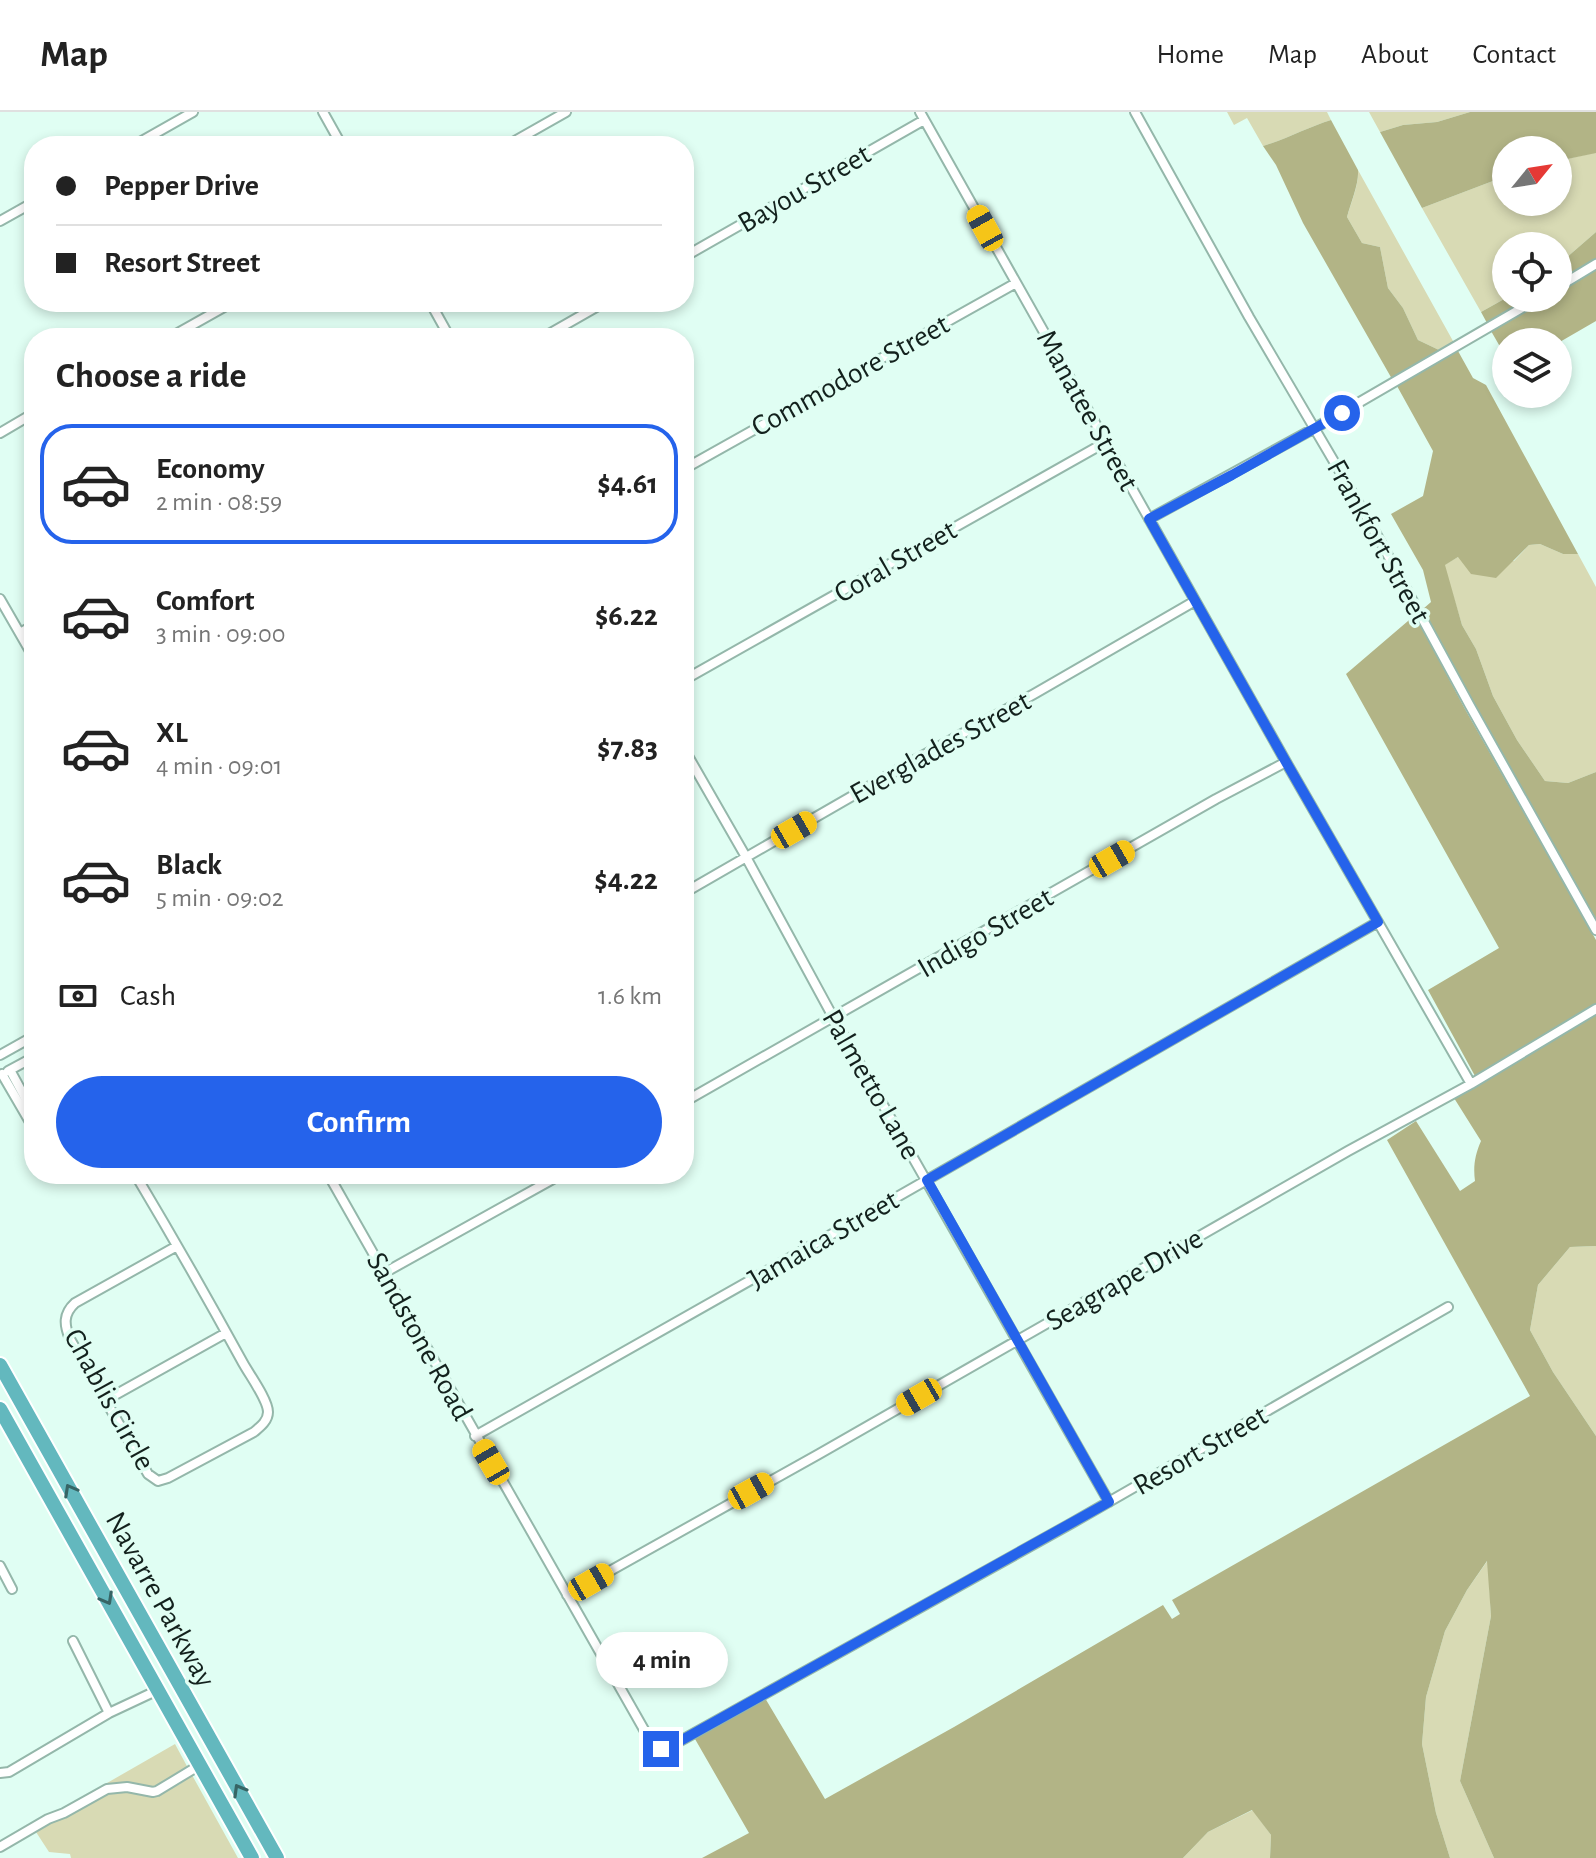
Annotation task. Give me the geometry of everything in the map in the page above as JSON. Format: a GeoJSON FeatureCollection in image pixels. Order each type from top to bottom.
{"type":"FeatureCollection","features":[{"type":"Feature","properties":{"kind":"highway","name":"Navarre Parkway"},"geometry":{"type":"LineString","coordinates":[[0,1365],[277,1858]]}},
{"type":"Feature","properties":{"kind":"highway","name":"Navarre Parkway"},"geometry":{"type":"LineString","coordinates":[[0,1409],[252,1858]]}},
{"type":"Feature","properties":{"kind":"street"},"geometry":{"type":"LineString","coordinates":[[151,136],[193,112]]}},
{"type":"Feature","properties":{"kind":"street"},"geometry":{"type":"LineString","coordinates":[[323,112],[336,136]]}},
{"type":"Feature","properties":{"kind":"street"},"geometry":{"type":"LineString","coordinates":[[524,136],[566,112]]}},
{"type":"Feature","properties":{"kind":"street","name":"Frankfort Street"},"geometry":{"type":"LineString","coordinates":[[1135,112],[1249,317],[1373,528],[1596,930]]}},
{"type":"Feature","properties":{"kind":"street","name":"Bayou Street"},"geometry":{"type":"LineString","coordinates":[[694,251],[922,116]]}},
{"type":"Feature","properties":{"kind":"street","name":"Manatee Street"},"geometry":{"type":"LineString","coordinates":[[922,116],[1471,1084]]}},
{"type":"Feature","properties":{"kind":"street"},"geometry":{"type":"LineString","coordinates":[[0,221],[24,208]]}},
{"type":"Feature","properties":{"kind":"street"},"geometry":{"type":"LineString","coordinates":[[1572,279],[1596,264]]}},
{"type":"Feature","properties":{"kind":"street","name":"Commodore Street"},"geometry":{"type":"LineString","coordinates":[[694,463],[1016,283]]}},
{"type":"Feature","properties":{"kind":"street"},"geometry":{"type":"LineString","coordinates":[[187,328],[215,312]]}},
{"type":"Feature","properties":{"kind":"street"},"geometry":{"type":"LineString","coordinates":[[560,328],[588,312]]}},
{"type":"Feature","properties":{"kind":"street"},"geometry":{"type":"LineString","coordinates":[[1149,519],[1315,428],[1515,312]]}},
{"type":"Feature","properties":{"kind":"street"},"geometry":{"type":"LineString","coordinates":[[0,433],[24,419]]}},
{"type":"Feature","properties":{"kind":"street","name":"Coral Street"},"geometry":{"type":"LineString","coordinates":[[694,674],[1106,442]]}},
{"type":"Feature","properties":{"kind":"street"},"geometry":{"type":"LineString","coordinates":[[0,599],[24,640]]}},
{"type":"Feature","properties":{"kind":"street","name":"Everglades Street"},"geometry":{"type":"LineString","coordinates":[[694,887],[1195,601]]}},
{"type":"Feature","properties":{"kind":"street"},"geometry":{"type":"LineString","coordinates":[[20,633],[24,631]]}},
{"type":"Feature","properties":{"kind":"street","name":"Indigo Street"},"geometry":{"type":"LineString","coordinates":[[694,1096],[1286,762]]}},
{"type":"Feature","properties":{"kind":"street","name":"Palmetto Lane"},"geometry":{"type":"LineString","coordinates":[[694,766],[1109,1502]]}},
{"type":"Feature","properties":{"kind":"street","name":"Jamaica Street"},"geometry":{"type":"LineString","coordinates":[[475,1436],[1378,922]]}},
{"type":"Feature","properties":{"kind":"street","name":"Seagrape Drive"},"geometry":{"type":"LineString","coordinates":[[567,1595],[1471,1084],[1596,1009]]}},
{"type":"Feature","properties":{"kind":"street"},"geometry":{"type":"LineString","coordinates":[[0,1055],[24,1042]]}},
{"type":"Feature","properties":{"kind":"street"},"geometry":{"type":"LineString","coordinates":[[4,1073],[24,1062]]}},
{"type":"Feature","properties":{"kind":"street"},"geometry":{"type":"LineString","coordinates":[[4,1073],[24,1100]]}},
{"type":"Feature","properties":{"kind":"street"},"geometry":{"type":"LineString","coordinates":[[4,1073],[24,1110]]}},
{"type":"Feature","properties":{"kind":"street","name":"Chablis Circle"},"geometry":{"type":"LineString","coordinates":[[141,1184],[177,1246],[226,1333],[267,1409],[264,1422],[254,1432],[158,1481],[148,1474],[66,1330],[65,1321],[75,1303],[177,1246]]}},
{"type":"Feature","properties":{"kind":"street","name":"Sandstone Road"},"geometry":{"type":"LineString","coordinates":[[334,1184],[655,1749]]}},
{"type":"Feature","properties":{"kind":"street"},"geometry":{"type":"LineString","coordinates":[[384,1273],[544,1184]]}},
{"type":"Feature","properties":{"kind":"street","name":"Resort Street"},"geometry":{"type":"LineString","coordinates":[[655,1749],[673,1745],[1109,1502],[1448,1307]]}},
{"type":"Feature","properties":{"kind":"street"},"geometry":{"type":"LineString","coordinates":[[106,1400],[226,1333]]}},
{"type":"Feature","properties":{"kind":"street"},"geometry":{"type":"LineString","coordinates":[[0,1566],[12,1589]]}},
{"type":"Feature","properties":{"kind":"street"},"geometry":{"type":"LineString","coordinates":[[73,1641],[109,1713]]}},
{"type":"Feature","properties":{"kind":"street"},"geometry":{"type":"LineString","coordinates":[[0,1773],[9,1772],[109,1713],[158,1690]]}},
{"type":"Feature","properties":{"kind":"street"},"geometry":{"type":"LineString","coordinates":[[0,1847],[107,1789],[127,1787],[157,1791],[200,1765]]}},
{"type":"Feature","properties":{"kind":"green space"},"geometry":{"type":"Polygon","coordinates":[[[1227,112],[1327,112],[1331,120],[1263,146],[1247,118],[1234,125],[1227,112]]]}},
{"type":"Feature","properties":{"kind":"green space"},"geometry":{"type":"Polygon","coordinates":[[[1369,112],[1470,112],[1437,122],[1403,125],[1380,132],[1369,112]]]}},
{"type":"Feature","properties":{"kind":"green space"},"geometry":{"type":"Polygon","coordinates":[[[1470,112],[1596,112],[1596,153],[1572,158],[1572,136],[1492,136],[1492,181],[1422,208],[1380,132],[1403,125],[1437,122],[1470,112]]]}},
{"type":"Feature","properties":{"kind":"green space"},"geometry":{"type":"Polygon","coordinates":[[[1331,120],[1358,170],[1347,217],[1362,243],[1380,247],[1388,288],[1403,308],[1418,340],[1439,350],[1454,343],[1392,379],[1263,146],[1331,120]]]}},
{"type":"Feature","properties":{"kind":"green space"},"geometry":{"type":"Polygon","coordinates":[[[1596,153],[1596,232],[1572,253],[1572,232],[1492,232],[1492,306],[1481,312],[1422,208],[1492,181],[1492,216],[1572,216],[1572,158],[1596,153]]]}},
{"type":"Feature","properties":{"kind":"green space"},"geometry":{"type":"Polygon","coordinates":[[[1358,170],[1453,341],[1439,350],[1418,340],[1403,308],[1388,288],[1380,247],[1362,243],[1347,217],[1358,170]]]}},
{"type":"Feature","properties":{"kind":"green space"},"geometry":{"type":"Polygon","coordinates":[[[1596,232],[1596,259],[1572,274],[1572,253],[1596,232]]]}},
{"type":"Feature","properties":{"kind":"green space"},"geometry":{"type":"Polygon","coordinates":[[[1596,269],[1596,321],[1572,335],[1572,328],[1496,328],[1523,312],[1572,312],[1572,284],[1596,269]]]}},
{"type":"Feature","properties":{"kind":"green space"},"geometry":{"type":"Polygon","coordinates":[[[1492,306],[1492,312],[1506,312],[1487,323],[1481,312],[1492,306]]]}},
{"type":"Feature","properties":{"kind":"green space"},"geometry":{"type":"Polygon","coordinates":[[[1458,351],[1473,378],[1486,385],[1492,396],[1492,408],[1499,408],[1578,554],[1563,554],[1540,544],[1529,545],[1496,578],[1471,574],[1458,557],[1445,565],[1462,625],[1476,649],[1493,696],[1517,740],[1545,781],[1568,783],[1596,772],[1596,920],[1423,609],[1431,602],[1423,570],[1391,514],[1423,496],[1433,451],[1397,386],[1458,351]]]}},
{"type":"Feature","properties":{"kind":"green space"},"geometry":{"type":"Polygon","coordinates":[[[1540,544],[1563,554],[1578,554],[1596,587],[1596,772],[1568,783],[1545,781],[1517,740],[1493,696],[1476,649],[1462,625],[1444,565],[1458,557],[1514,561],[1529,545],[1540,544]]]}},
{"type":"Feature","properties":{"kind":"green space"},"geometry":{"type":"Polygon","coordinates":[[[1415,615],[1596,940],[1596,1004],[1475,1076],[1428,990],[1499,948],[1346,674],[1415,615]]]}},
{"type":"Feature","properties":{"kind":"green space"},"geometry":{"type":"Polygon","coordinates":[[[1596,1014],[1596,1246],[1570,1247],[1538,1285],[1530,1330],[1553,1372],[1596,1436],[1596,1858],[1494,1858],[1460,1781],[1491,1616],[1487,1561],[1445,1631],[1426,1697],[1422,1744],[1436,1813],[1450,1858],[1270,1858],[1271,1835],[1252,1810],[1208,1832],[1183,1858],[702,1858],[749,1833],[695,1739],[765,1698],[825,1799],[1163,1605],[1172,1619],[1180,1614],[1172,1600],[1530,1396],[1387,1140],[1416,1121],[1460,1191],[1475,1181],[1475,1161],[1481,1141],[1454,1098],[1596,1014]]]}},
{"type":"Feature","properties":{"kind":"green space"},"geometry":{"type":"Polygon","coordinates":[[[1596,1246],[1596,1436],[1553,1372],[1530,1330],[1538,1285],[1570,1247],[1596,1246]]]}},
{"type":"Feature","properties":{"kind":"green space"},"geometry":{"type":"Polygon","coordinates":[[[1488,1560],[1491,1616],[1460,1781],[1494,1858],[1450,1858],[1436,1813],[1422,1744],[1426,1697],[1445,1631],[1467,1590],[1488,1560]]]}},
{"type":"Feature","properties":{"kind":"green space"},"geometry":{"type":"Polygon","coordinates":[[[175,1744],[188,1768],[154,1787],[128,1782],[105,1785],[60,1810],[175,1744]]]}},
{"type":"Feature","properties":{"kind":"green space"},"geometry":{"type":"Polygon","coordinates":[[[192,1775],[238,1858],[71,1858],[70,1854],[49,1852],[36,1832],[108,1793],[126,1791],[154,1796],[192,1775]]]}},
{"type":"Feature","properties":{"kind":"green space"},"geometry":{"type":"Polygon","coordinates":[[[1253,1810],[1271,1835],[1270,1858],[1183,1858],[1208,1832],[1253,1810]]]}},
{"type":"Feature","properties":{"kind":"route"},"geometry":{"type":"LineString","coordinates":[[661,1749],[1109,1502],[927,1180],[1378,922],[1149,519],[1342,413]]}}]}
